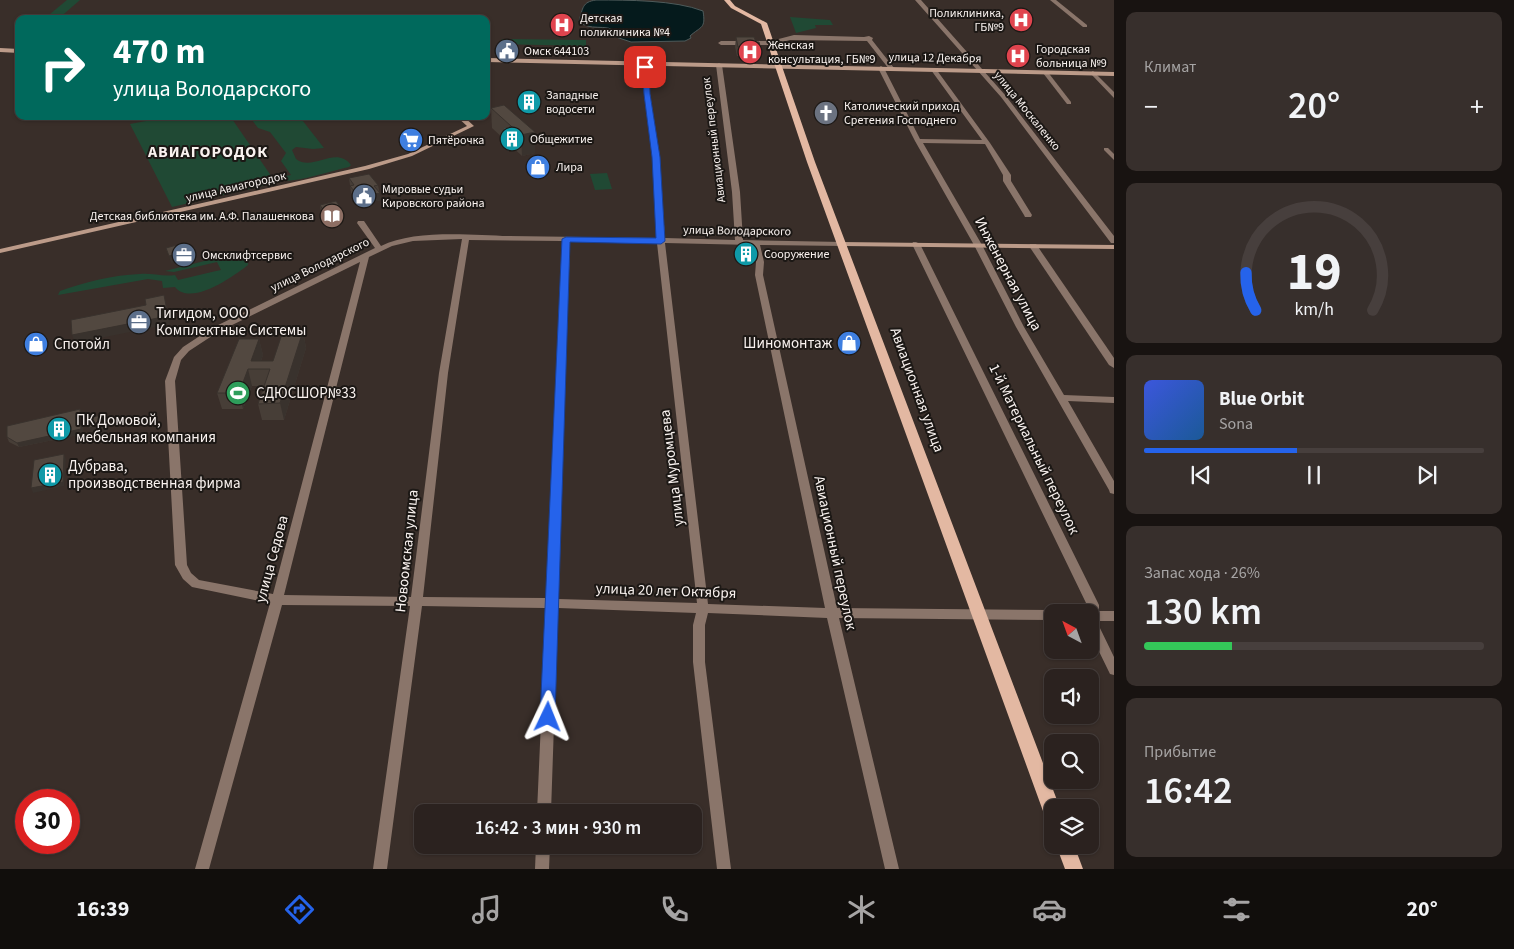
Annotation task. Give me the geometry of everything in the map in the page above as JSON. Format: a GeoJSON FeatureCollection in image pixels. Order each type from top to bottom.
{"type":"FeatureCollection","features":[{"type":"Feature","properties":{"kind":"main road","name":"Авиационная улица"},"geometry":{"type":"LineString","coordinates":[[727,0],[734,7],[762,21],[771,43],[811,162],[1048,799]]}},
{"type":"Feature","properties":{"kind":"main road"},"geometry":{"type":"LineString","coordinates":[[0,50],[15,51]]}},
{"type":"Feature","properties":{"kind":"main road"},"geometry":{"type":"LineString","coordinates":[[0,58],[8,51]]}},
{"type":"Feature","properties":{"kind":"main road","name":"улица 12 Декабря"},"geometry":{"type":"LineString","coordinates":[[490,60],[1114,74]]}},
{"type":"Feature","properties":{"kind":"main road","name":"улица Авиагородок"},"geometry":{"type":"LineString","coordinates":[[0,251],[367,168],[410,155],[471,126],[464,120]]}},
{"type":"Feature","properties":{"kind":"main road","name":"улица Володарского"},"geometry":{"type":"LineString","coordinates":[[843,244],[1114,247]]}},
{"type":"Feature","properties":{"kind":"main road"},"geometry":{"type":"LineString","coordinates":[[1068,854],[1074,869]]}},
{"type":"Feature","properties":{"kind":"street","name":"улица Москаленко"},"geometry":{"type":"LineString","coordinates":[[918,0],[1003,96],[1114,241]]}},
{"type":"Feature","properties":{"kind":"street"},"geometry":{"type":"LineString","coordinates":[[1053,0],[1084,26]]}},
{"type":"Feature","properties":{"kind":"street"},"geometry":{"type":"LineString","coordinates":[[721,42],[771,43],[791,38],[869,38],[891,68]]}},
{"type":"Feature","properties":{"kind":"street","name":"улица Муромцева"},"geometry":{"type":"LineString","coordinates":[[645,63],[647,94],[656,157],[661,241],[703,608],[698,625],[699,662],[724,869]]}},
{"type":"Feature","properties":{"kind":"street","name":"Авиационный переулок"},"geometry":{"type":"LineString","coordinates":[[719,65],[736,192],[739,242]]}},
{"type":"Feature","properties":{"kind":"street","name":"Инженерная улица"},"geometry":{"type":"LineString","coordinates":[[881,68],[918,141],[978,245],[1020,327],[1114,490]]}},
{"type":"Feature","properties":{"kind":"street"},"geometry":{"type":"LineString","coordinates":[[934,70],[1007,175],[1007,180],[1028,215]]}},
{"type":"Feature","properties":{"kind":"street"},"geometry":{"type":"LineString","coordinates":[[1045,72],[1069,103]]}},
{"type":"Feature","properties":{"kind":"street"},"geometry":{"type":"LineString","coordinates":[[1092,73],[1114,96]]}},
{"type":"Feature","properties":{"kind":"street"},"geometry":{"type":"LineString","coordinates":[[918,141],[984,142]]}},
{"type":"Feature","properties":{"kind":"street"},"geometry":{"type":"LineString","coordinates":[[1106,149],[1114,158]]}},
{"type":"Feature","properties":{"kind":"street"},"geometry":{"type":"LineString","coordinates":[[361,222],[380,249]]}},
{"type":"Feature","properties":{"kind":"street","name":"улица Володарского"},"geometry":{"type":"LineString","coordinates":[[277,600],[196,584],[187,576],[181,565],[170,381],[177,359],[186,349],[203,336],[366,255],[413,239],[466,237],[843,244]]}},
{"type":"Feature","properties":{"kind":"street","name":"Новоомская улица"},"geometry":{"type":"LineString","coordinates":[[380,869],[417,601],[430,468],[458,276],[466,237]]}},
{"type":"Feature","properties":{"kind":"street"},"geometry":{"type":"LineString","coordinates":[[544,804],[566,239]]}},
{"type":"Feature","properties":{"kind":"street","name":"Авиационный переулок"},"geometry":{"type":"LineString","coordinates":[[756,242],[760,262],[758,275],[832,613],[892,869]]}},
{"type":"Feature","properties":{"kind":"street","name":"1-й Материальный переулок"},"geometry":{"type":"LineString","coordinates":[[916,244],[1093,604]]}},
{"type":"Feature","properties":{"kind":"street"},"geometry":{"type":"LineString","coordinates":[[1033,246],[1114,365]]}},
{"type":"Feature","properties":{"kind":"street","name":"улица Седова"},"geometry":{"type":"LineString","coordinates":[[202,869],[277,600],[366,255]]}},
{"type":"Feature","properties":{"kind":"street"},"geometry":{"type":"LineString","coordinates":[[1061,398],[1114,400]]}},
{"type":"Feature","properties":{"kind":"street","name":"улица 20 лет Октября"},"geometry":{"type":"LineString","coordinates":[[277,600],[551,603],[832,613],[1044,615]]}},
{"type":"Feature","properties":{"kind":"street"},"geometry":{"type":"LineString","coordinates":[[1099,616],[1114,616]]}},
{"type":"Feature","properties":{"kind":"street","name":"1-й Материальный переулок"},"geometry":{"type":"LineString","coordinates":[[1099,639],[1114,670]]}},
{"type":"Feature","properties":{"kind":"street"},"geometry":{"type":"LineString","coordinates":[[542,869],[543,854]]}},
{"type":"Feature","properties":{"kind":"green space"},"geometry":{"type":"Polygon","coordinates":[[[67,0],[80,0],[63,15],[49,15],[67,0]]]}},
{"type":"Feature","properties":{"kind":"green space"},"geometry":{"type":"Polygon","coordinates":[[[790,17],[830,20],[833,25],[815,25],[816,28],[796,33],[790,17]]]}},
{"type":"Feature","properties":{"kind":"green space"},"geometry":{"type":"Polygon","coordinates":[[[502,39],[586,40],[586,46],[501,44],[502,39]]]}},
{"type":"Feature","properties":{"kind":"green space"},"geometry":{"type":"Polygon","coordinates":[[[152,120],[233,120],[276,183],[172,207],[130,124],[152,120]]]}},
{"type":"Feature","properties":{"kind":"green space"},"geometry":{"type":"Polygon","coordinates":[[[252,120],[302,120],[324,148],[296,147],[292,150],[296,159],[310,163],[338,157],[351,165],[307,178],[279,181],[276,178],[291,175],[281,161],[286,153],[270,132],[258,128],[252,120]]]}},
{"type":"Feature","properties":{"kind":"green space"},"geometry":{"type":"Polygon","coordinates":[[[607,173],[612,189],[595,190],[590,174],[607,173]]]}},
{"type":"Feature","properties":{"kind":"green space"},"geometry":{"type":"Polygon","coordinates":[[[234,255],[248,262],[248,265],[223,282],[201,292],[191,294],[182,292],[175,287],[163,288],[162,281],[148,279],[58,295],[60,291],[79,285],[120,276],[144,274],[175,275],[178,280],[221,270],[217,262],[174,272],[165,271],[234,255]]]}},
{"type":"Feature","properties":{"kind":"water"},"geometry":{"type":"Polygon","coordinates":[[[596,0],[651,1],[692,7],[703,11],[704,21],[702,27],[685,41],[631,42],[616,37],[617,32],[613,29],[588,26],[579,21],[582,9],[586,4],[596,0]]]}},
{"type":"Feature","properties":{"kind":"building"},"geometry":{"type":"Polygon","coordinates":[[[736,37],[754,37],[756,42],[759,42],[761,50],[749,50],[748,47],[738,47],[736,37]]]}},
{"type":"Feature","properties":{"kind":"building"},"geometry":{"type":"Polygon","coordinates":[[[504,105],[535,132],[521,135],[491,108],[504,105]]]}},
{"type":"Feature","properties":{"kind":"building"},"geometry":{"type":"Polygon","coordinates":[[[369,174],[378,185],[374,186],[380,193],[359,197],[350,186],[354,185],[349,178],[369,174]]]}},
{"type":"Feature","properties":{"kind":"building"},"geometry":{"type":"Polygon","coordinates":[[[336,201],[344,212],[327,216],[320,205],[336,201]]]}},
{"type":"Feature","properties":{"kind":"building"},"geometry":{"type":"Polygon","coordinates":[[[177,245],[180,253],[169,256],[166,248],[177,245]]]}},
{"type":"Feature","properties":{"kind":"building"},"geometry":{"type":"Polygon","coordinates":[[[164,295],[168,316],[72,335],[71,320],[146,305],[145,299],[164,295]]]}},
{"type":"Feature","properties":{"kind":"building"},"geometry":{"type":"Polygon","coordinates":[[[283,331],[303,331],[280,403],[258,404],[270,369],[248,369],[239,393],[217,393],[239,339],[259,339],[251,361],[273,361],[283,331]]]}},
{"type":"Feature","properties":{"kind":"building"},"geometry":{"type":"Polygon","coordinates":[[[80,409],[81,429],[17,443],[7,437],[7,426],[80,409]]]}},
{"type":"Feature","properties":{"kind":"building"},"geometry":{"type":"Polygon","coordinates":[[[102,415],[103,425],[89,428],[88,418],[102,415]]]}},
{"type":"Feature","properties":{"kind":"building","name":"Дубрава, производственная фирма"},"geometry":{"type":"Polygon","coordinates":[[[64,454],[63,482],[31,488],[34,460],[64,454]]]}},
{"type":"Feature","properties":{"kind":"place","name":"Поликлиника, ГБ№9"},"geometry":{"type":"Point","coordinates":[1021,20]}},
{"type":"Feature","properties":{"kind":"place","name":"Детская поликлиника №4"},"geometry":{"type":"Point","coordinates":[562,25]}},
{"type":"Feature","properties":{"kind":"place","name":"Омск 644103"},"geometry":{"type":"Point","coordinates":[507,51]}},
{"type":"Feature","properties":{"kind":"place","name":"Женская консультация, ГБ№9"},"geometry":{"type":"Point","coordinates":[750,52]}},
{"type":"Feature","properties":{"kind":"place","name":"Городская больница №9"},"geometry":{"type":"Point","coordinates":[1018,56]}},
{"type":"Feature","properties":{"kind":"place","name":"Западные водосети"},"geometry":{"type":"Point","coordinates":[529,102]}},
{"type":"Feature","properties":{"kind":"place","name":"Католический приход Сретения Господнего"},"geometry":{"type":"Point","coordinates":[826,113]}},
{"type":"Feature","properties":{"kind":"place","name":"Общежитие"},"geometry":{"type":"Point","coordinates":[512,139]}},
{"type":"Feature","properties":{"kind":"place","name":"Пятёрочка"},"geometry":{"type":"Point","coordinates":[411,140]}},
{"type":"Feature","properties":{"kind":"place","name":"Лира"},"geometry":{"type":"Point","coordinates":[538,167]}},
{"type":"Feature","properties":{"kind":"place","name":"Мировые судьи Кировского района"},"geometry":{"type":"Point","coordinates":[364,196]}},
{"type":"Feature","properties":{"kind":"place","name":"Детская библиотека им. А.Ф. Палашенкова"},"geometry":{"type":"Point","coordinates":[332,216]}},
{"type":"Feature","properties":{"kind":"place","name":"Сооружение"},"geometry":{"type":"Point","coordinates":[746,254]}},
{"type":"Feature","properties":{"kind":"place","name":"Омсклифтсервис"},"geometry":{"type":"Point","coordinates":[184,255]}},
{"type":"Feature","properties":{"kind":"place","name":"Тигидом, ООО Комплектные Системы"},"geometry":{"type":"Point","coordinates":[139,322]}},
{"type":"Feature","properties":{"kind":"place","name":"Шиномонтаж"},"geometry":{"type":"Point","coordinates":[849,343]}},
{"type":"Feature","properties":{"kind":"place","name":"Спотойл"},"geometry":{"type":"Point","coordinates":[36,344]}},
{"type":"Feature","properties":{"kind":"place","name":"СДЮСШОР№33"},"geometry":{"type":"Point","coordinates":[238,393]}},
{"type":"Feature","properties":{"kind":"place","name":"ПК Домовой, мебельная компания"},"geometry":{"type":"Point","coordinates":[59,429]}},
{"type":"Feature","properties":{"kind":"place","name":"Дубрава, производственная фирма"},"geometry":{"type":"Point","coordinates":[50,475]}},
{"type":"Feature","properties":{"kind":"district","name":"АВИАГОРОДОК"},"geometry":{"type":"Point","coordinates":[208,152]}},
{"type":"Feature","properties":{"kind":"route"},"geometry":{"type":"LineString","coordinates":[[548,717],[566,239],[661,241],[656,157],[645,67]]}}]}
